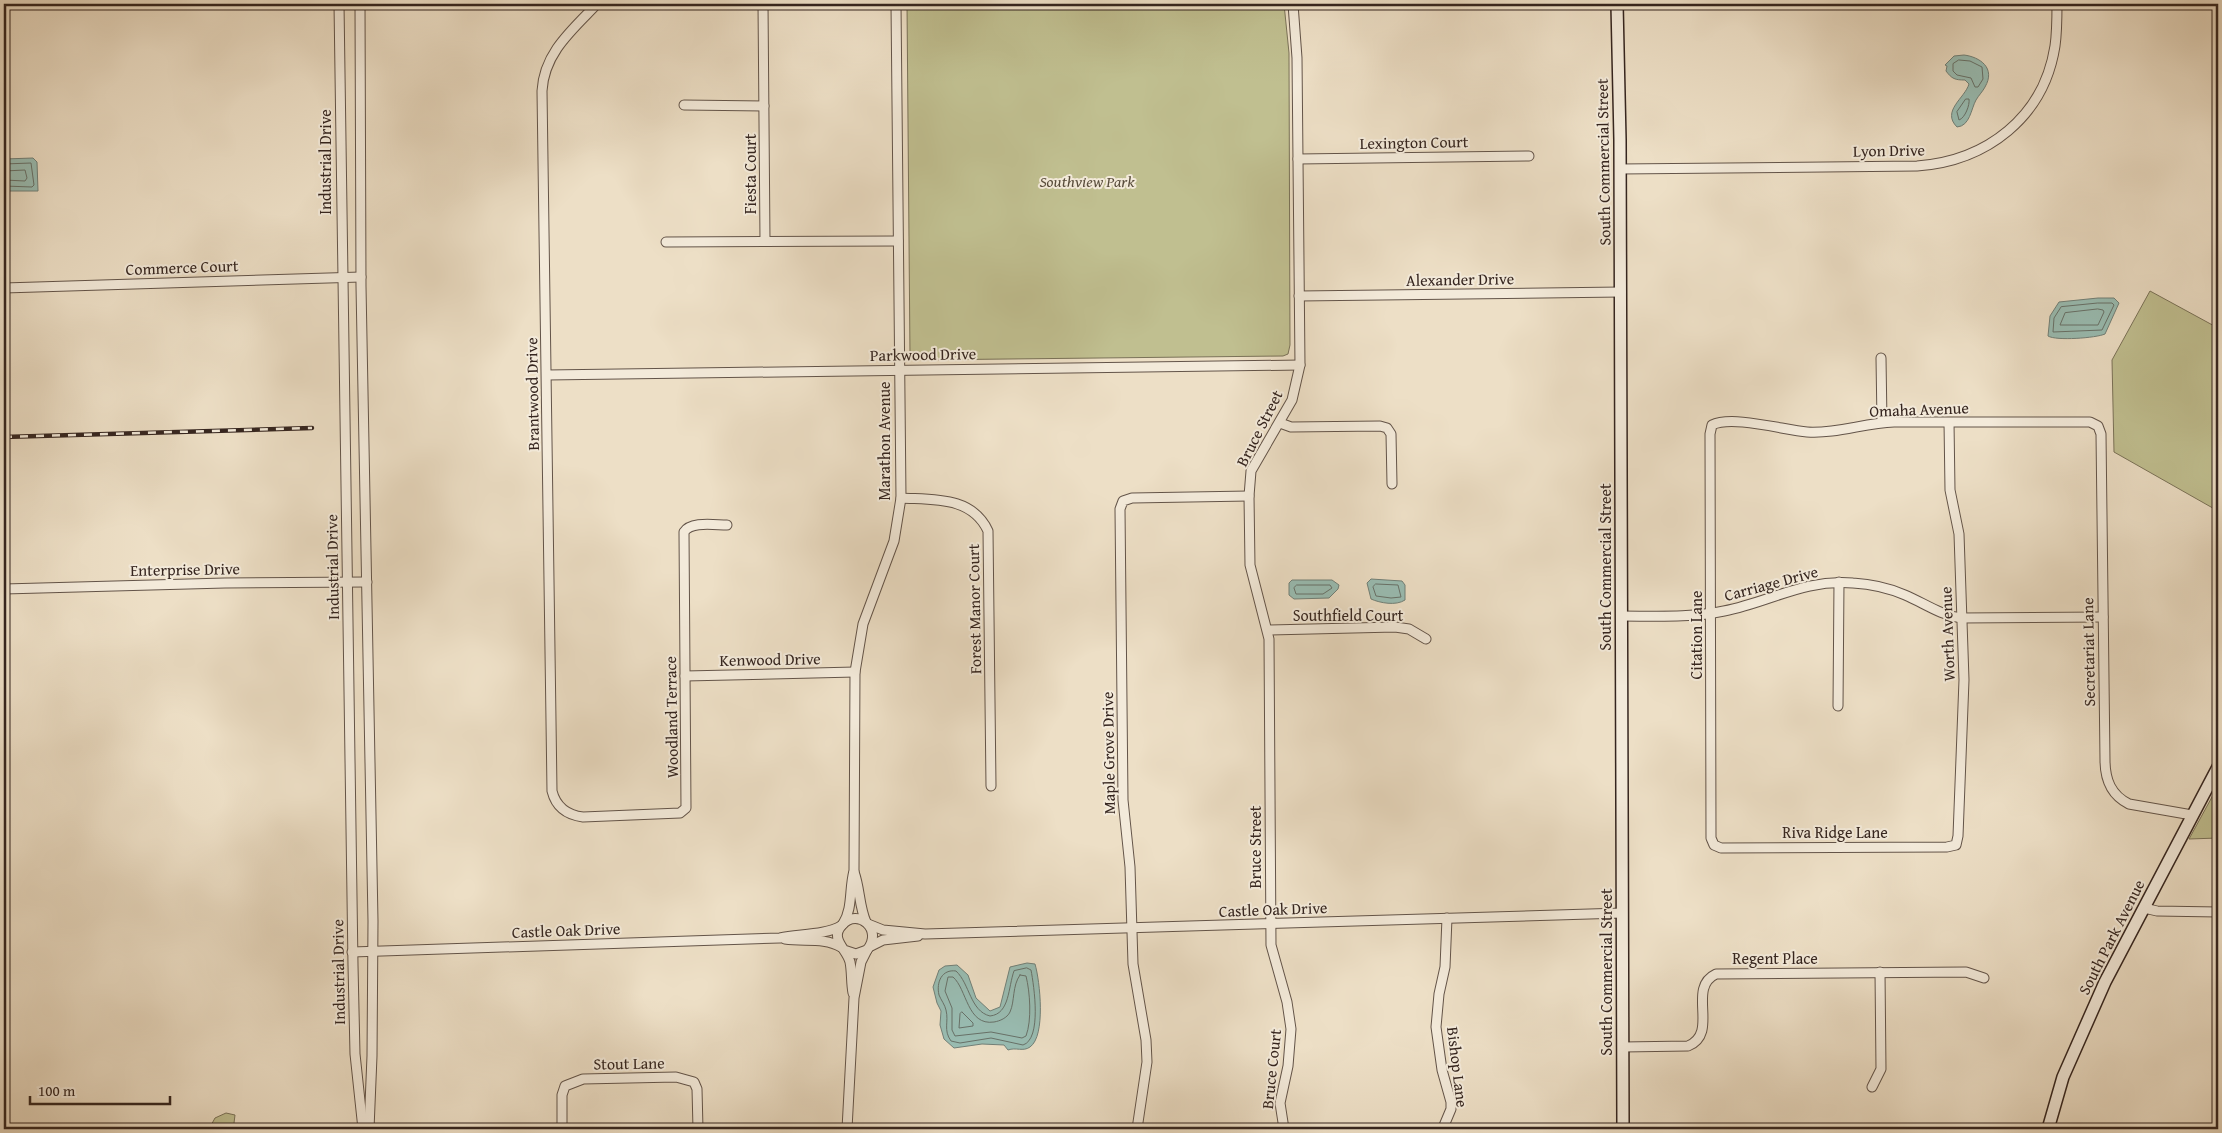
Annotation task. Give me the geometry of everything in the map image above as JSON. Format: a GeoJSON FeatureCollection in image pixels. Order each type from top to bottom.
{"type":"FeatureCollection","features":[{"type":"Feature","properties":{"kind":"main road","name":"South Commercial Street"},"geometry":{"type":"LineString","coordinates":[[1617,4],[1621,292],[1623,1129]]}},
{"type":"Feature","properties":{"kind":"main road","name":"South Park Avenue"},"geometry":{"type":"LineString","coordinates":[[2048,1129],[2063,1077],[2105,982],[2218,767]]}},
{"type":"Feature","properties":{"kind":"street","name":"Industrial Drive"},"geometry":{"type":"LineString","coordinates":[[339,4],[354,1054],[363,1129]]}},
{"type":"Feature","properties":{"kind":"street","name":"Industrial Drive"},"geometry":{"type":"LineString","coordinates":[[360,4],[361,277],[373,951],[369,1129]]}},
{"type":"Feature","properties":{"kind":"street","name":"Brantwood Drive"},"geometry":{"type":"LineString","coordinates":[[556,801],[552,791],[543,80],[553,52],[597,4]]}},
{"type":"Feature","properties":{"kind":"street","name":"Fiesta Court"},"geometry":{"type":"LineString","coordinates":[[763,4],[765,241]]}},
{"type":"Feature","properties":{"kind":"street","name":"Marathon Avenue"},"geometry":{"type":"LineString","coordinates":[[842,925],[849,910],[854,872],[855,672],[863,624],[894,541],[901,498],[896,4]]}},
{"type":"Feature","properties":{"kind":"street","name":"Bruce Street"},"geometry":{"type":"LineString","coordinates":[[1270,924],[1268,630],[1250,565],[1249,496],[1252,472],[1292,400],[1300,365],[1297,58],[1293,4]]}},
{"type":"Feature","properties":{"kind":"street","name":"Lyon Drive"},"geometry":{"type":"LineString","coordinates":[[1620,168],[1917,166],[1961,158],[1981,150],[2000,138],[2016,124],[2035,100],[2045,81],[2052,60],[2057,31],[2056,4]]}},
{"type":"Feature","properties":{"kind":"street"},"geometry":{"type":"LineString","coordinates":[[684,106],[764,106]]}},
{"type":"Feature","properties":{"kind":"street","name":"Lexington Court"},"geometry":{"type":"LineString","coordinates":[[1298,159],[1530,156]]}},
{"type":"Feature","properties":{"kind":"street"},"geometry":{"type":"LineString","coordinates":[[666,242],[898,241]]}},
{"type":"Feature","properties":{"kind":"street","name":"Commerce Court"},"geometry":{"type":"LineString","coordinates":[[4,288],[361,277]]}},
{"type":"Feature","properties":{"kind":"street","name":"Alexander Drive"},"geometry":{"type":"LineString","coordinates":[[1299,296],[1621,292]]}},
{"type":"Feature","properties":{"kind":"street"},"geometry":{"type":"LineString","coordinates":[[1881,358],[1882,422]]}},
{"type":"Feature","properties":{"kind":"street","name":"Parkwood Drive"},"geometry":{"type":"LineString","coordinates":[[546,375],[1300,365]]}},
{"type":"Feature","properties":{"kind":"street","name":"Omaha Avenue"},"geometry":{"type":"LineString","coordinates":[[1712,425],[1719,423],[1758,423],[1790,430],[1830,432],[1882,422],[2090,422],[2098,426]]}},
{"type":"Feature","properties":{"kind":"street","name":"Worth Avenue"},"geometry":{"type":"LineString","coordinates":[[1949,422],[1950,490],[1959,534],[1964,705],[1956,845]]}},
{"type":"Feature","properties":{"kind":"street"},"geometry":{"type":"LineString","coordinates":[[1280,423],[1291,427],[1380,426],[1387,428],[1391,434],[1392,484]]}},
{"type":"Feature","properties":{"kind":"street","name":"Citation Lane"},"geometry":{"type":"LineString","coordinates":[[1712,425],[1710,434],[1711,838],[1714,845]]}},
{"type":"Feature","properties":{"kind":"street","name":"Secretariat Lane"},"geometry":{"type":"LineString","coordinates":[[2098,426],[2101,434],[2105,760],[2108,782],[2120,800],[2129,804],[2192,815]]}},
{"type":"Feature","properties":{"kind":"street","name":"Maple Grove Drive"},"geometry":{"type":"LineString","coordinates":[[1137,1129],[1145,1082],[1146,1040],[1134,973],[1130,867],[1123,800],[1121,504],[1126,499],[1132,498],[1249,496]]}},
{"type":"Feature","properties":{"kind":"street","name":"Forest Manor Court"},"geometry":{"type":"LineString","coordinates":[[901,498],[948,502],[965,506],[979,516],[988,530],[991,786]]}},
{"type":"Feature","properties":{"kind":"street","name":"Woodland Terrace"},"geometry":{"type":"LineString","coordinates":[[556,801],[568,813],[583,817],[680,813],[684,811],[688,802],[684,532],[686,528],[694,526],[726,525]]}},
{"type":"Feature","properties":{"kind":"street","name":"Enterprise Drive"},"geometry":{"type":"LineString","coordinates":[[4,589],[225,583],[366,582]]}},
{"type":"Feature","properties":{"kind":"street"},"geometry":{"type":"LineString","coordinates":[[1838,706],[1839,582]]}},
{"type":"Feature","properties":{"kind":"street","name":"Carriage Drive"},"geometry":{"type":"LineString","coordinates":[[1621,616],[1711,614],[1737,608],[1804,586],[1839,582],[1874,585],[1889,589],[1948,616],[1961,618],[2103,617]]}},
{"type":"Feature","properties":{"kind":"street","name":"Southfield Court"},"geometry":{"type":"LineString","coordinates":[[1268,630],[1395,627],[1409,629],[1426,639]]}},
{"type":"Feature","properties":{"kind":"street","name":"Kenwood Drive"},"geometry":{"type":"LineString","coordinates":[[685,676],[855,672]]}},
{"type":"Feature","properties":{"kind":"street","name":"Riva Ridge Lane"},"geometry":{"type":"LineString","coordinates":[[1714,845],[1721,848],[1947,847],[1956,845]]}},
{"type":"Feature","properties":{"kind":"street","name":"Marathon Avenue"},"geometry":{"type":"LineString","coordinates":[[854,872],[859,884],[861,910],[867,923]]}},
{"type":"Feature","properties":{"kind":"street"},"geometry":{"type":"LineString","coordinates":[[2144,908],[2157,911],[2218,912]]}},
{"type":"Feature","properties":{"kind":"street","name":"Castle Oak Drive"},"geometry":{"type":"LineString","coordinates":[[869,948],[883,940],[926,934],[1622,913]]}},
{"type":"Feature","properties":{"kind":"street","name":"Bishop Lane"},"geometry":{"type":"LineString","coordinates":[[1443,1128],[1451,1109],[1442,1070],[1436,1027],[1439,994],[1445,967],[1447,918]]}},
{"type":"Feature","properties":{"kind":"street"},"geometry":{"type":"LineString","coordinates":[[846,1129],[854,998],[861,962],[869,948],[873,935],[867,923],[854,919],[842,925],[838,936],[850,963],[854,998]]}},
{"type":"Feature","properties":{"kind":"street","name":"Castle Oak Drive"},"geometry":{"type":"LineString","coordinates":[[867,923],[883,930],[926,934]]}},
{"type":"Feature","properties":{"kind":"street","name":"Bruce Court"},"geometry":{"type":"LineString","coordinates":[[1270,924],[1272,953],[1284,989],[1291,1029],[1288,1066],[1280,1103],[1284,1129]]}},
{"type":"Feature","properties":{"kind":"street","name":"Castle Oak Drive"},"geometry":{"type":"LineString","coordinates":[[352,952],[780,938],[803,933],[827,932],[842,925]]}},
{"type":"Feature","properties":{"kind":"street","name":"Castle Oak Drive"},"geometry":{"type":"LineString","coordinates":[[780,938],[797,941],[826,941],[842,948]]}},
{"type":"Feature","properties":{"kind":"street"},"geometry":{"type":"LineString","coordinates":[[842,948],[856,954],[869,948]]}},
{"type":"Feature","properties":{"kind":"street"},"geometry":{"type":"LineString","coordinates":[[1872,1087],[1881,1068],[1880,972]]}},
{"type":"Feature","properties":{"kind":"street","name":"Regent Place"},"geometry":{"type":"LineString","coordinates":[[1623,1047],[1688,1046],[1694,1044],[1702,1034],[1703,987],[1708,979],[1716,974],[1966,972],[1984,978]]}},
{"type":"Feature","properties":{"kind":"street","name":"Stout Lane"},"geometry":{"type":"LineString","coordinates":[[562,1129],[562,1095],[565,1086],[583,1079],[676,1077],[694,1082],[697,1089],[698,1129]]}},
{"type":"Feature","properties":{"kind":"green space","name":"Southview Park"},"geometry":{"type":"Polygon","coordinates":[[[907,4],[1284,4],[1289,53],[1290,345],[1288,354],[1283,356],[917,360],[910,357],[907,4]]]}},
{"type":"Feature","properties":{"kind":"green space"},"geometry":{"type":"Polygon","coordinates":[[[2150,291],[2218,328],[2218,511],[2114,452],[2112,360],[2150,291]]]}},
{"type":"Feature","properties":{"kind":"green space"},"geometry":{"type":"Polygon","coordinates":[[[2218,786],[2218,838],[2189,839],[2218,786]]]}},
{"type":"Feature","properties":{"kind":"green space"},"geometry":{"type":"Polygon","coordinates":[[[226,1113],[235,1115],[234,1123],[230,1129],[209,1129],[215,1118],[226,1113]]]}},
{"type":"Feature","properties":{"kind":"water"},"geometry":{"type":"Polygon","coordinates":[[[1964,55],[1981,61],[1989,74],[1985,87],[1976,100],[1970,116],[1965,124],[1957,127],[1953,121],[1953,110],[1969,84],[1965,80],[1952,77],[1946,71],[1947,66],[1945,65],[1954,56],[1964,55]]]}},
{"type":"Feature","properties":{"kind":"water"},"geometry":{"type":"Polygon","coordinates":[[[33,158],[37,162],[38,191],[4,191],[4,159],[33,158]]]}},
{"type":"Feature","properties":{"kind":"water"},"geometry":{"type":"Polygon","coordinates":[[[2114,298],[2119,303],[2105,334],[2076,338],[2052,338],[2048,336],[2050,316],[2059,302],[2114,298]]]}},
{"type":"Feature","properties":{"kind":"water"},"geometry":{"type":"Polygon","coordinates":[[[1371,579],[1402,581],[1405,585],[1405,600],[1397,603],[1388,603],[1371,599],[1367,583],[1371,579]]]}},
{"type":"Feature","properties":{"kind":"water"},"geometry":{"type":"Polygon","coordinates":[[[1292,580],[1332,580],[1339,585],[1338,589],[1329,598],[1294,599],[1289,595],[1289,583],[1292,580]]]}},
{"type":"Feature","properties":{"kind":"water"},"geometry":{"type":"Polygon","coordinates":[[[1027,963],[1035,964],[1040,995],[1038,1032],[1035,1041],[1030,1047],[1008,1050],[1004,1045],[982,1044],[954,1048],[944,1039],[940,1025],[941,1011],[933,987],[939,970],[945,966],[957,965],[968,975],[976,998],[990,1011],[1000,1007],[1010,967],[1027,963]]]}},
{"type":"Feature","properties":{"kind":"railway"},"geometry":{"type":"LineString","coordinates":[[4,437],[312,428]]}}]}
